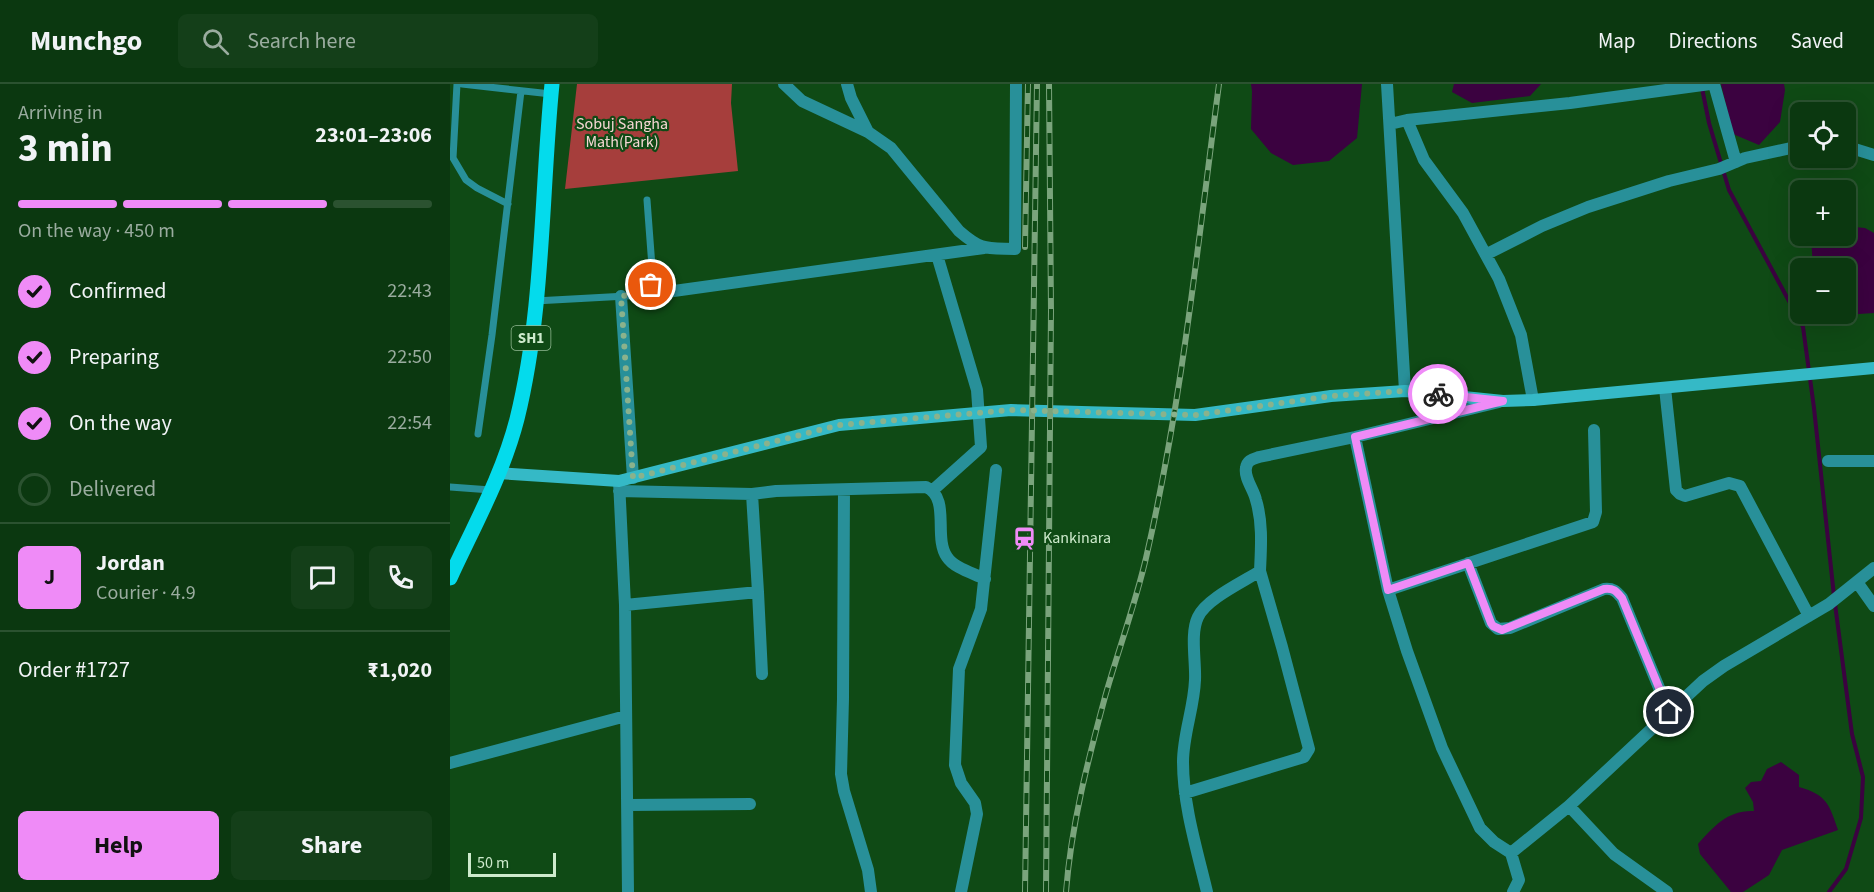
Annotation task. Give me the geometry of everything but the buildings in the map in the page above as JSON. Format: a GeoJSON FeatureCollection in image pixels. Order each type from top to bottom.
{"type":"FeatureCollection","features":[{"type":"Feature","properties":{"kind":"main road","name":"SH1"},"geometry":{"type":"LineString","coordinates":[[450,578],[457,557],[491,490],[517,420],[530,356],[551,89]]}},
{"type":"Feature","properties":{"kind":"main road"},"geometry":{"type":"LineString","coordinates":[[498,473],[619,486],[633,478],[839,425],[1011,410],[1195,415],[1331,396],[1405,391],[1503,401],[1533,400],[1874,368]]}},
{"type":"Feature","properties":{"kind":"street"},"geometry":{"type":"LineString","coordinates":[[784,84],[802,101],[868,132],[891,148],[958,231],[984,248]]}},
{"type":"Feature","properties":{"kind":"street"},"geometry":{"type":"LineString","coordinates":[[847,84],[851,98],[868,132]]}},
{"type":"Feature","properties":{"kind":"street"},"geometry":{"type":"LineString","coordinates":[[645,295],[984,248],[1015,249],[1017,84]]}},
{"type":"Feature","properties":{"kind":"street"},"geometry":{"type":"LineString","coordinates":[[1387,84],[1405,391]]}},
{"type":"Feature","properties":{"kind":"street"},"geometry":{"type":"LineString","coordinates":[[1390,124],[1407,120],[1570,103],[1707,84],[1728,165]]}},
{"type":"Feature","properties":{"kind":"street"},"geometry":{"type":"LineString","coordinates":[[1407,120],[1424,160],[1462,213],[1499,279],[1521,335],[1533,400]]}},
{"type":"Feature","properties":{"kind":"street"},"geometry":{"type":"LineString","coordinates":[[1487,254],[1542,226],[1588,207],[1669,181],[1790,149]]}},
{"type":"Feature","properties":{"kind":"street"},"geometry":{"type":"LineString","coordinates":[[1856,150],[1874,156]]}},
{"type":"Feature","properties":{"kind":"street"},"geometry":{"type":"LineString","coordinates":[[933,490],[981,447],[977,390],[937,255]]}},
{"type":"Feature","properties":{"kind":"street"},"geometry":{"type":"LineString","coordinates":[[621,296],[633,478]]}},
{"type":"Feature","properties":{"kind":"street"},"geometry":{"type":"LineString","coordinates":[[1665,388],[1676,490],[1685,496],[1729,483],[1740,486],[1809,616]]}},
{"type":"Feature","properties":{"kind":"street"},"geometry":{"type":"LineString","coordinates":[[1185,793],[1304,757],[1308,753],[1282,647],[1260,571],[1259,514],[1257,500],[1246,472],[1246,465],[1250,460],[1503,401]]}},
{"type":"Feature","properties":{"kind":"street"},"geometry":{"type":"LineString","coordinates":[[1388,590],[1593,522],[1596,512],[1594,429]]}},
{"type":"Feature","properties":{"kind":"street"},"geometry":{"type":"LineString","coordinates":[[1355,437],[1388,590],[1407,651],[1448,764],[1480,828],[1511,854],[1522,886],[1513,892]]}},
{"type":"Feature","properties":{"kind":"street"},"geometry":{"type":"LineString","coordinates":[[1828,461],[1874,461]]}},
{"type":"Feature","properties":{"kind":"street"},"geometry":{"type":"LineString","coordinates":[[961,892],[977,814],[975,803],[961,783],[955,765],[959,669],[979,619],[996,470]]}},
{"type":"Feature","properties":{"kind":"street"},"geometry":{"type":"LineString","coordinates":[[628,892],[626,605],[619,486],[752,494],[776,491],[926,487],[933,490],[938,498],[942,545],[948,559],[985,579]]}},
{"type":"Feature","properties":{"kind":"street"},"geometry":{"type":"LineString","coordinates":[[844,490],[841,774],[868,870],[871,892]]}},
{"type":"Feature","properties":{"kind":"street"},"geometry":{"type":"LineString","coordinates":[[752,494],[762,674]]}},
{"type":"Feature","properties":{"kind":"street"},"geometry":{"type":"LineString","coordinates":[[1468,563],[1491,623],[1498,629],[1510,628],[1604,589],[1616,591],[1622,598],[1669,712]]}},
{"type":"Feature","properties":{"kind":"street"},"geometry":{"type":"LineString","coordinates":[[1511,854],[1569,806],[1703,681],[1724,666],[1829,604],[1874,568]]}},
{"type":"Feature","properties":{"kind":"street"},"geometry":{"type":"LineString","coordinates":[[1207,892],[1185,793],[1183,763],[1184,741],[1194,696],[1197,617],[1212,601],[1260,571]]}},
{"type":"Feature","properties":{"kind":"street"},"geometry":{"type":"LineString","coordinates":[[1857,582],[1874,606]]}},
{"type":"Feature","properties":{"kind":"street"},"geometry":{"type":"LineString","coordinates":[[626,605],[758,592]]}},
{"type":"Feature","properties":{"kind":"street"},"geometry":{"type":"LineString","coordinates":[[450,763],[626,716]]}},
{"type":"Feature","properties":{"kind":"street"},"geometry":{"type":"LineString","coordinates":[[628,805],[750,804]]}},
{"type":"Feature","properties":{"kind":"street"},"geometry":{"type":"LineString","coordinates":[[1569,806],[1614,854],[1667,892]]}},
{"type":"Feature","properties":{"kind":"lane"},"geometry":{"type":"LineString","coordinates":[[457,84],[453,158],[466,180],[508,204]]}},
{"type":"Feature","properties":{"kind":"lane"},"geometry":{"type":"LineString","coordinates":[[462,84],[521,91],[551,89]]}},
{"type":"Feature","properties":{"kind":"lane"},"geometry":{"type":"LineString","coordinates":[[478,434],[521,91]]}},
{"type":"Feature","properties":{"kind":"lane"},"geometry":{"type":"LineString","coordinates":[[535,301],[645,295],[653,280],[647,200]]}},
{"type":"Feature","properties":{"kind":"lane"},"geometry":{"type":"LineString","coordinates":[[450,487],[491,490]]}},
{"type":"Feature","properties":{"kind":"green space","name":"Sobuj Sangha Math(Park)"},"geometry":{"type":"Polygon","coordinates":[[[577,84],[732,84],[731,103],[738,171],[565,189],[577,84]]]}},
{"type":"Feature","properties":{"kind":"shaded area"},"geometry":{"type":"Polygon","coordinates":[[[1251,84],[1362,84],[1357,138],[1329,161],[1293,165],[1271,153],[1251,129],[1251,84]]]}},
{"type":"Feature","properties":{"kind":"shaded area"},"geometry":{"type":"Polygon","coordinates":[[[1454,84],[1541,84],[1530,96],[1472,103],[1452,92],[1454,84]]]}},
{"type":"Feature","properties":{"kind":"shaded area"},"geometry":{"type":"Polygon","coordinates":[[[1721,84],[1784,84],[1780,122],[1759,145],[1733,134],[1721,84]]]}},
{"type":"Feature","properties":{"kind":"shaded area"},"geometry":{"type":"Polygon","coordinates":[[[1856,227],[1865,228],[1874,233],[1874,313],[1856,314],[1856,258],[1812,258],[1812,246],[1856,246],[1856,227]]]}},
{"type":"Feature","properties":{"kind":"shaded area"},"geometry":{"type":"Polygon","coordinates":[[[1781,762],[1799,775],[1799,787],[1816,793],[1826,802],[1838,830],[1782,850],[1769,875],[1743,892],[1731,892],[1700,854],[1698,844],[1722,820],[1737,813],[1754,811],[1753,802],[1745,788],[1751,782],[1761,781],[1767,769],[1781,762]]]}},
{"type":"Feature","properties":{"kind":"waterway"},"geometry":{"type":"LineString","coordinates":[[1702,88],[1709,123],[1729,190],[1803,327],[1834,596]]}},
{"type":"Feature","properties":{"kind":"waterway"},"geometry":{"type":"LineString","coordinates":[[1829,892],[1846,869],[1861,818],[1863,777],[1852,734],[1835,604]]}},
{"type":"Feature","properties":{"kind":"railway"},"geometry":{"type":"LineString","coordinates":[[1025,247],[1028,84]]}},
{"type":"Feature","properties":{"kind":"railway"},"geometry":{"type":"LineString","coordinates":[[1025,892],[1037,84]]}},
{"type":"Feature","properties":{"kind":"railway"},"geometry":{"type":"LineString","coordinates":[[1046,892],[1051,310],[1049,84]]}},
{"type":"Feature","properties":{"kind":"railway"},"geometry":{"type":"LineString","coordinates":[[1066,892],[1076,818],[1087,769],[1105,697],[1142,576],[1159,499],[1188,322],[1219,84]]}},
{"type":"Feature","properties":{"kind":"way so far"},"geometry":{"type":"LineString","coordinates":[[651,285],[645,295],[621,296],[633,478],[839,425],[1011,410],[1195,415],[1331,396],[1405,391],[1438,394]]}},
{"type":"Feature","properties":{"kind":"place","name":"Kankinara"},"geometry":{"type":"Point","coordinates":[1025,538]}},
{"type":"Feature","properties":{"kind":"route"},"geometry":{"type":"LineString","coordinates":[[1438,394],[1503,401],[1355,437],[1388,590],[1468,563],[1491,623],[1502,630],[1604,589],[1616,591],[1622,598],[1669,712]]}}]}
